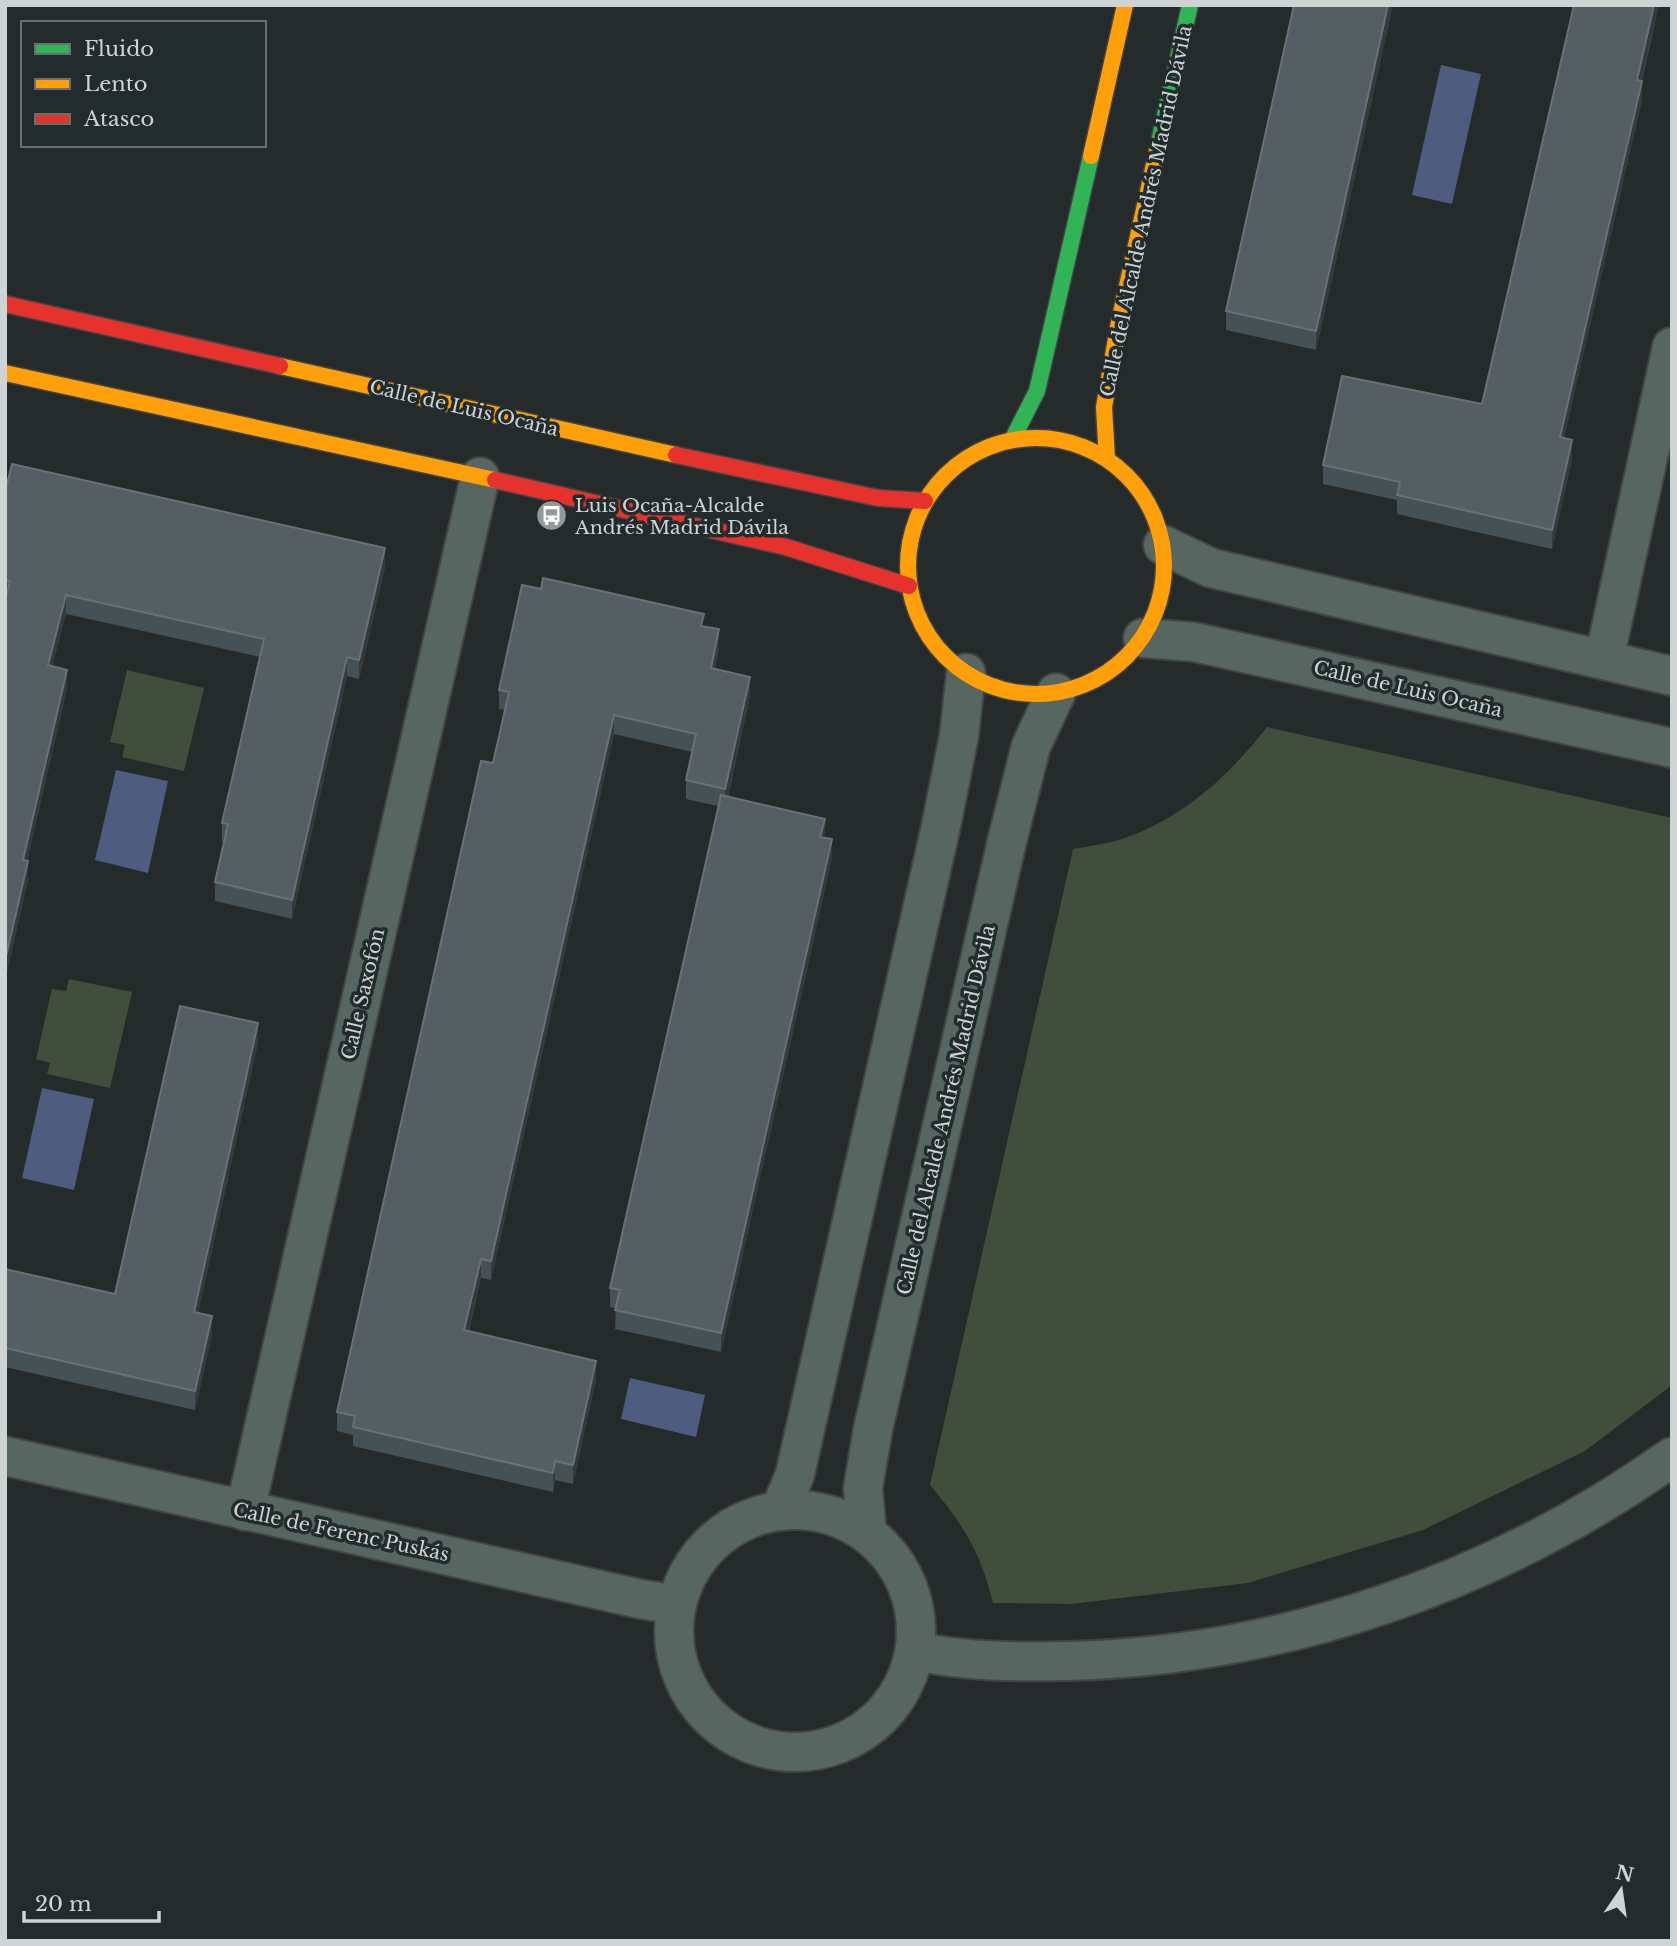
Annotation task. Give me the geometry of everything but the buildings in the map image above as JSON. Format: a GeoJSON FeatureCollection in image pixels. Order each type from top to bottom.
{"type":"FeatureCollection","features":[{"type":"Feature","properties":{"kind":"main road"},"geometry":{"type":"LineString","coordinates":[[1012,440],[1037,391],[1125,5]]}},
{"type":"Feature","properties":{"kind":"main road","name":"Calle del Alcalde Andrés Madrid Dávila"},"geometry":{"type":"LineString","coordinates":[[1107,459],[1104,407],[1119,322],[1190,5]]}},
{"type":"Feature","properties":{"kind":"main road","name":"Calle de Luis Ocaña"},"geometry":{"type":"LineString","coordinates":[[5,304],[785,480],[878,498],[925,501]]}},
{"type":"Feature","properties":{"kind":"main road"},"geometry":{"type":"LineString","coordinates":[[5,373],[771,543],[859,566],[909,586]]}},
{"type":"Feature","properties":{"kind":"main road"},"geometry":{"type":"LineString","coordinates":[[1045,439],[1077,445],[1107,459],[1128,476],[1144,497],[1156,520],[1163,545],[1164,578],[1158,609],[1143,638],[1126,659],[1105,674],[1081,687],[1056,693],[1025,693],[994,687],[966,673],[945,657],[928,635],[916,612],[909,586],[908,556],[914,528],[925,501],[962,461],[985,449],[1012,440],[1045,439]]}},
{"type":"Feature","properties":{"kind":"street"},"geometry":{"type":"LineString","coordinates":[[1604,660],[1672,347]]}},
{"type":"Feature","properties":{"kind":"street","name":"Calle Saxofón"},"geometry":{"type":"LineString","coordinates":[[245,1511],[480,477]]}},
{"type":"Feature","properties":{"kind":"street"},"geometry":{"type":"LineString","coordinates":[[1163,545],[1211,568],[1672,676]]}},
{"type":"Feature","properties":{"kind":"street","name":"Calle de Luis Ocaña"},"geometry":{"type":"LineString","coordinates":[[1143,638],[1194,642],[1672,748]]}},
{"type":"Feature","properties":{"kind":"street"},"geometry":{"type":"LineString","coordinates":[[780,1511],[795,1474],[942,826],[959,736],[966,673]]}},
{"type":"Feature","properties":{"kind":"street","name":"Calle del Alcalde Andrés Madrid Dávila"},"geometry":{"type":"LineString","coordinates":[[867,1534],[863,1488],[876,1416],[1007,841],[1031,746],[1056,693]]}},
{"type":"Feature","properties":{"kind":"street","name":"Calle de Ferenc Puskás"},"geometry":{"type":"LineString","coordinates":[[5,1456],[640,1599],[677,1605]]}},
{"type":"Feature","properties":{"kind":"street"},"geometry":{"type":"LineString","coordinates":[[915,1651],[954,1659],[1110,1659],[1241,1642],[1318,1625],[1439,1585],[1512,1553],[1596,1507],[1672,1457]]}},
{"type":"Feature","properties":{"kind":"street"},"geometry":{"type":"LineString","coordinates":[[780,1511],[811,1511],[841,1519],[867,1534],[887,1552],[902,1574],[912,1598],[917,1625],[915,1651],[907,1679],[892,1704],[871,1726],[846,1741],[818,1750],[789,1752],[759,1747],[732,1734],[709,1716],[690,1692],[679,1665],[674,1635],[677,1605],[684,1582],[697,1560],[733,1527],[756,1516],[780,1511]]}},
{"type":"Feature","properties":{"kind":"green space"},"geometry":{"type":"Polygon","coordinates":[[[127,670],[204,688],[184,771],[122,757],[125,745],[110,742],[127,670]]]}},
{"type":"Feature","properties":{"kind":"green space"},"geometry":{"type":"Polygon","coordinates":[[[1267,727],[1672,818],[1672,1385],[1585,1451],[1423,1530],[1248,1583],[1071,1604],[993,1603],[982,1568],[969,1540],[930,1485],[1073,849],[1122,839],[1165,820],[1220,779],[1267,727]]]}},
{"type":"Feature","properties":{"kind":"green space"},"geometry":{"type":"Polygon","coordinates":[[[69,979],[132,992],[110,1088],[47,1074],[50,1063],[36,1059],[52,989],[66,991],[69,979]]]}},
{"type":"Feature","properties":{"kind":"water"},"geometry":{"type":"Polygon","coordinates":[[[1441,65],[1481,74],[1452,204],[1412,195],[1441,65]]]}},
{"type":"Feature","properties":{"kind":"water"},"geometry":{"type":"Polygon","coordinates":[[[116,770],[168,781],[148,873],[95,860],[116,770]]]}},
{"type":"Feature","properties":{"kind":"water"},"geometry":{"type":"Polygon","coordinates":[[[42,1088],[94,1099],[74,1190],[22,1178],[42,1088]]]}},
{"type":"Feature","properties":{"kind":"water"},"geometry":{"type":"Polygon","coordinates":[[[630,1378],[705,1395],[696,1437],[621,1419],[630,1378]]]}},
{"type":"Feature","properties":{"kind":"traffic: fast"},"geometry":{"type":"LineString","coordinates":[[1159,142],[1190,5]]}},
{"type":"Feature","properties":{"kind":"traffic: fast"},"geometry":{"type":"LineString","coordinates":[[1012,440],[1037,391],[1091,156]]}},
{"type":"Feature","properties":{"kind":"traffic: slow"},"geometry":{"type":"LineString","coordinates":[[1091,156],[1125,5]]}},
{"type":"Feature","properties":{"kind":"traffic: slow"},"geometry":{"type":"LineString","coordinates":[[1107,459],[1104,407],[1119,322],[1159,142]]}},
{"type":"Feature","properties":{"kind":"traffic: slow"},"geometry":{"type":"LineString","coordinates":[[280,366],[676,455]]}},
{"type":"Feature","properties":{"kind":"traffic: slow"},"geometry":{"type":"LineString","coordinates":[[5,373],[495,480]]}},
{"type":"Feature","properties":{"kind":"traffic: slow"},"geometry":{"type":"LineString","coordinates":[[1036,438],[1073,444],[1096,453],[1117,467],[1135,485],[1154,517],[1164,566],[1158,603],[1149,626],[1135,647],[1117,665],[1085,684],[1036,694],[999,688],[976,679],[955,665],[937,647],[918,615],[908,566],[914,529],[923,506],[937,485],[955,467],[987,448],[1036,438]]}},
{"type":"Feature","properties":{"kind":"traffic: jam"},"geometry":{"type":"LineString","coordinates":[[5,304],[280,366]]}},
{"type":"Feature","properties":{"kind":"traffic: jam"},"geometry":{"type":"LineString","coordinates":[[676,455],[878,498],[925,501]]}},
{"type":"Feature","properties":{"kind":"traffic: jam"},"geometry":{"type":"LineString","coordinates":[[495,480],[786,547],[909,586]]}},
{"type":"Feature","properties":{"kind":"place","name":"Luis Ocaña-Alcalde Andrés Madrid Dávila"},"geometry":{"type":"Point","coordinates":[552,516]}}]}
